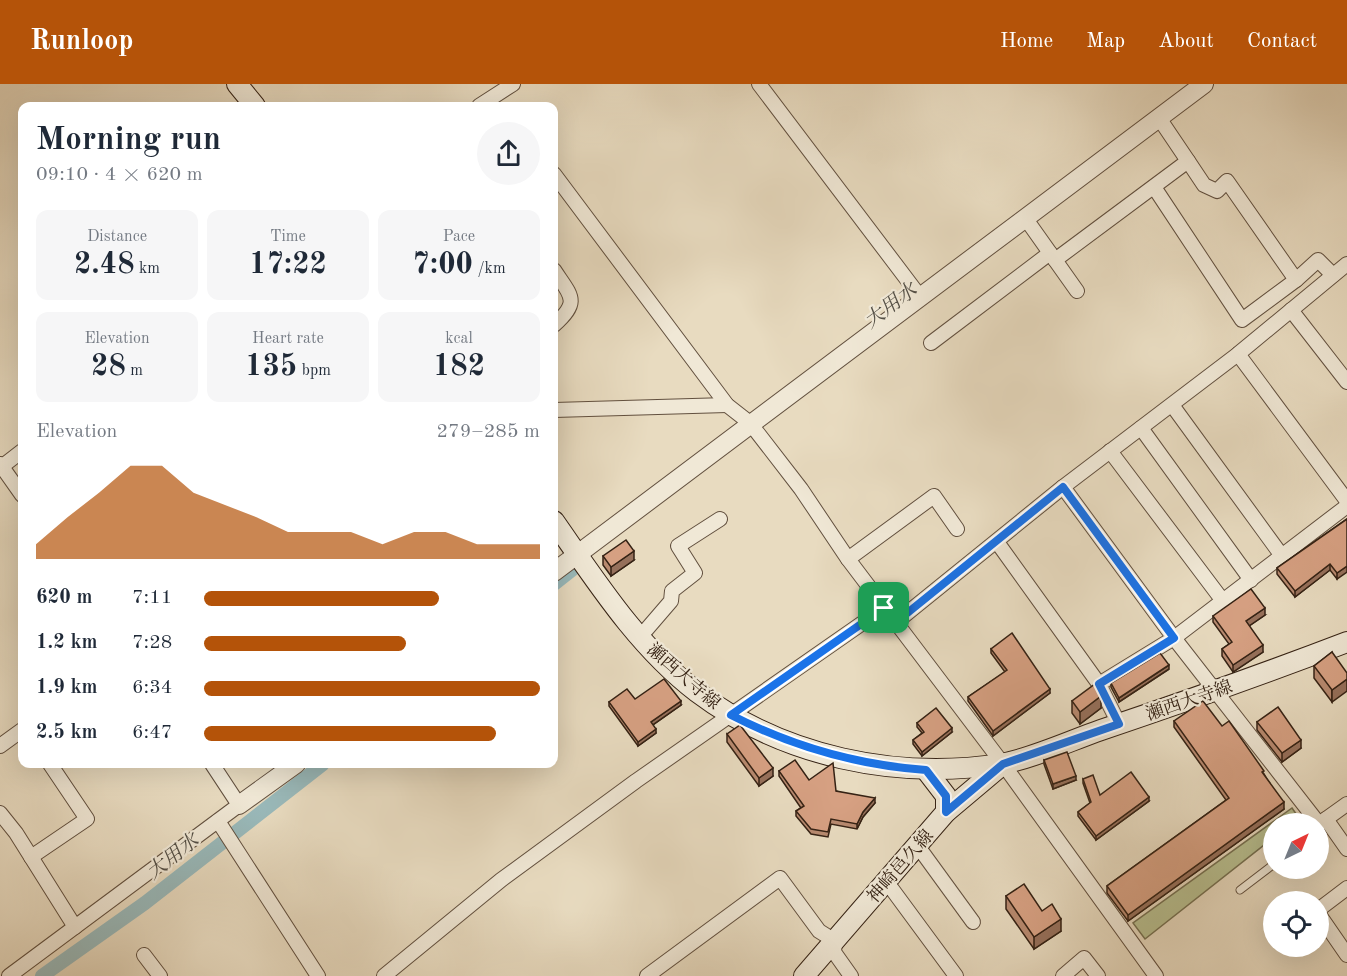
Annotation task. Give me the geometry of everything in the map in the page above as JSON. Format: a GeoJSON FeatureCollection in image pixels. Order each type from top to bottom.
{"type":"FeatureCollection","features":[{"type":"Feature","properties":{"kind":"main road"},"geometry":{"type":"LineString","coordinates":[[237,84],[252,102]]}},
{"type":"Feature","properties":{"kind":"main road","name":"瀬西大寺線"},"geometry":{"type":"LineString","coordinates":[[558,527],[640,637],[696,692],[731,715],[771,736],[823,754],[876,765],[926,770],[1003,764],[1218,690],[1347,642]]}},
{"type":"Feature","properties":{"kind":"main road","name":"神崎邑久線"},"geometry":{"type":"LineString","coordinates":[[804,976],[946,812],[974,786],[1003,764]]}},
{"type":"Feature","properties":{"kind":"main road"},"geometry":{"type":"LineString","coordinates":[[960,767],[974,776],[974,786]]}},
{"type":"Feature","properties":{"kind":"main road"},"geometry":{"type":"LineString","coordinates":[[926,770],[946,796],[946,812]]}},
{"type":"Feature","properties":{"kind":"street"},"geometry":{"type":"LineString","coordinates":[[499,101],[513,84]]}},
{"type":"Feature","properties":{"kind":"street"},"geometry":{"type":"LineString","coordinates":[[759,84],[921,298]]}},
{"type":"Feature","properties":{"kind":"street"},"geometry":{"type":"LineString","coordinates":[[558,569],[750,423],[1161,122],[1204,84]]}},
{"type":"Feature","properties":{"kind":"street"},"geometry":{"type":"LineString","coordinates":[[1161,122],[1204,184],[1217,190],[1227,181],[1296,280]]}},
{"type":"Feature","properties":{"kind":"street"},"geometry":{"type":"LineString","coordinates":[[931,342],[1188,161]]}},
{"type":"Feature","properties":{"kind":"street"},"geometry":{"type":"LineString","coordinates":[[558,179],[727,405],[750,423],[808,499],[848,559],[1003,764],[1156,976]]}},
{"type":"Feature","properties":{"kind":"street"},"geometry":{"type":"LineString","coordinates":[[1154,187],[1242,320],[1296,280],[1318,260],[1333,275]]}},
{"type":"Feature","properties":{"kind":"street"},"geometry":{"type":"LineString","coordinates":[[1028,221],[1077,291]]}},
{"type":"Feature","properties":{"kind":"street"},"geometry":{"type":"LineString","coordinates":[[895,623],[997,543],[1063,487],[1239,354],[1347,264]]}},
{"type":"Feature","properties":{"kind":"street"},"geometry":{"type":"LineString","coordinates":[[558,276],[569,294],[571,305],[568,312],[558,321]]}},
{"type":"Feature","properties":{"kind":"street"},"geometry":{"type":"LineString","coordinates":[[1291,310],[1347,382]]}},
{"type":"Feature","properties":{"kind":"street"},"geometry":{"type":"LineString","coordinates":[[1239,354],[1347,501]]}},
{"type":"Feature","properties":{"kind":"street"},"geometry":{"type":"LineString","coordinates":[[558,410],[727,405]]}},
{"type":"Feature","properties":{"kind":"street"},"geometry":{"type":"LineString","coordinates":[[1172,405],[1282,556]]}},
{"type":"Feature","properties":{"kind":"street"},"geometry":{"type":"LineString","coordinates":[[1141,428],[1251,580]]}},
{"type":"Feature","properties":{"kind":"street"},"geometry":{"type":"LineString","coordinates":[[1110,451],[1223,601]]}},
{"type":"Feature","properties":{"kind":"street"},"geometry":{"type":"LineString","coordinates":[[18,454],[1,466],[18,489]]}},
{"type":"Feature","properties":{"kind":"street"},"geometry":{"type":"LineString","coordinates":[[1063,487],[1176,641]]}},
{"type":"Feature","properties":{"kind":"street"},"geometry":{"type":"LineString","coordinates":[[848,559],[934,496],[957,529]]}},
{"type":"Feature","properties":{"kind":"street"},"geometry":{"type":"LineString","coordinates":[[1099,684],[1176,641],[1223,601],[1347,506]]}},
{"type":"Feature","properties":{"kind":"street"},"geometry":{"type":"LineString","coordinates":[[640,637],[671,601],[672,591],[695,573],[678,546],[720,519]]}},
{"type":"Feature","properties":{"kind":"street"},"geometry":{"type":"LineString","coordinates":[[997,543],[1099,684],[1119,724]]}},
{"type":"Feature","properties":{"kind":"street"},"geometry":{"type":"LineString","coordinates":[[384,976],[501,880],[884,608]]}},
{"type":"Feature","properties":{"kind":"street"},"geometry":{"type":"LineString","coordinates":[[1176,641],[1184,640],[1218,690],[1313,813]]}},
{"type":"Feature","properties":{"kind":"street"},"geometry":{"type":"LineString","coordinates":[[0,746],[18,733]]}},
{"type":"Feature","properties":{"kind":"street"},"geometry":{"type":"LineString","coordinates":[[31,857],[87,819],[53,768]]}},
{"type":"Feature","properties":{"kind":"street"},"geometry":{"type":"LineString","coordinates":[[215,768],[239,805]]}},
{"type":"Feature","properties":{"kind":"street"},"geometry":{"type":"LineString","coordinates":[[9,976],[290,768]]}},
{"type":"Feature","properties":{"kind":"street"},"geometry":{"type":"LineString","coordinates":[[1329,817],[1347,804]]}},
{"type":"Feature","properties":{"kind":"street"},"geometry":{"type":"LineString","coordinates":[[0,813],[75,927]]}},
{"type":"Feature","properties":{"kind":"street"},"geometry":{"type":"LineString","coordinates":[[218,821],[318,976]]}},
{"type":"Feature","properties":{"kind":"street"},"geometry":{"type":"LineString","coordinates":[[1329,831],[1347,849]]}},
{"type":"Feature","properties":{"kind":"street"},"geometry":{"type":"LineString","coordinates":[[917,846],[974,922]]}},
{"type":"Feature","properties":{"kind":"street"},"geometry":{"type":"LineString","coordinates":[[647,976],[780,878],[819,931],[835,941],[834,952],[851,976]]}},
{"type":"Feature","properties":{"kind":"street"},"geometry":{"type":"LineString","coordinates":[[886,881],[956,976]]}},
{"type":"Feature","properties":{"kind":"street"},"geometry":{"type":"LineString","coordinates":[[1329,902],[1347,888]]}},
{"type":"Feature","properties":{"kind":"street"},"geometry":{"type":"LineString","coordinates":[[1329,928],[1347,955]]}},
{"type":"Feature","properties":{"kind":"street"},"geometry":{"type":"LineString","coordinates":[[144,955],[160,976]]}},
{"type":"Feature","properties":{"kind":"street"},"geometry":{"type":"LineString","coordinates":[[1063,976],[1084,958],[1098,976]]}},
{"type":"Feature","properties":{"kind":"lane"},"geometry":{"type":"LineString","coordinates":[[1240,890],[1263,872]]}},
{"type":"Feature","properties":{"kind":"green space"},"geometry":{"type":"Polygon","coordinates":[[[1292,808],[1296,813],[1285,813],[1292,808]]]}},
{"type":"Feature","properties":{"kind":"green space"},"geometry":{"type":"Polygon","coordinates":[[[1263,829],[1263,846],[1145,939],[1133,923],[1263,829]]]}},
{"type":"Feature","properties":{"kind":"building"},"geometry":{"type":"Polygon","coordinates":[[[1347,519],[1347,566],[1337,573],[1330,564],[1295,591],[1277,568],[1347,519]]]}},
{"type":"Feature","properties":{"kind":"building"},"geometry":{"type":"Polygon","coordinates":[[[626,540],[634,551],[611,567],[603,556],[626,540]]]}},
{"type":"Feature","properties":{"kind":"building"},"geometry":{"type":"Polygon","coordinates":[[[1251,589],[1265,608],[1246,621],[1263,645],[1233,665],[1222,649],[1232,642],[1213,616],[1251,589]]]}},
{"type":"Feature","properties":{"kind":"building"},"geometry":{"type":"Polygon","coordinates":[[[1012,633],[1050,689],[993,731],[968,697],[1007,670],[991,649],[1012,633]]]}},
{"type":"Feature","properties":{"kind":"building"},"geometry":{"type":"Polygon","coordinates":[[[1332,652],[1347,673],[1347,679],[1332,690],[1314,666],[1332,652]]]}},
{"type":"Feature","properties":{"kind":"building"},"geometry":{"type":"Polygon","coordinates":[[[1160,653],[1169,665],[1119,698],[1111,683],[1160,653]]]}},
{"type":"Feature","properties":{"kind":"building"},"geometry":{"type":"Polygon","coordinates":[[[664,679],[681,701],[651,722],[656,729],[638,742],[609,702],[627,689],[635,699],[664,679]]]}},
{"type":"Feature","properties":{"kind":"building"},"geometry":{"type":"Polygon","coordinates":[[[1095,684],[1101,696],[1080,712],[1072,701],[1095,684]]]}},
{"type":"Feature","properties":{"kind":"building"},"geometry":{"type":"Polygon","coordinates":[[[1203,701],[1222,726],[1229,721],[1284,802],[1269,813],[1263,813],[1263,817],[1128,915],[1107,886],[1229,798],[1174,721],[1203,701]]]}},
{"type":"Feature","properties":{"kind":"building"},"geometry":{"type":"Polygon","coordinates":[[[1278,707],[1301,740],[1282,753],[1257,722],[1278,707]]]}},
{"type":"Feature","properties":{"kind":"building"},"geometry":{"type":"Polygon","coordinates":[[[936,708],[952,728],[922,752],[913,740],[924,732],[917,723],[936,708]]]}},
{"type":"Feature","properties":{"kind":"building"},"geometry":{"type":"Polygon","coordinates":[[[740,725],[773,768],[759,778],[727,734],[740,725]]]}},
{"type":"Feature","properties":{"kind":"building"},"geometry":{"type":"Polygon","coordinates":[[[1067,752],[1076,776],[1053,784],[1044,760],[1067,752]]]}},
{"type":"Feature","properties":{"kind":"building"},"geometry":{"type":"Polygon","coordinates":[[[795,760],[809,780],[833,763],[836,791],[875,798],[863,812],[857,824],[831,819],[828,832],[811,829],[796,811],[804,806],[779,771],[795,760]]]}},
{"type":"Feature","properties":{"kind":"building"},"geometry":{"type":"Polygon","coordinates":[[[1131,772],[1149,797],[1096,836],[1078,812],[1091,802],[1083,779],[1093,775],[1100,795],[1131,772]]]}},
{"type":"Feature","properties":{"kind":"building"},"geometry":{"type":"Polygon","coordinates":[[[1024,884],[1042,911],[1052,904],[1061,919],[1034,937],[1006,896],[1024,884]]]}},
{"type":"Feature","properties":{"kind":"waterway","name":"大用水"},"geometry":{"type":"LineString","coordinates":[[558,581],[573,569]]}},
{"type":"Feature","properties":{"kind":"waterway","name":"大用水"},"geometry":{"type":"LineString","coordinates":[[42,976],[145,903],[318,768]]}},
{"type":"Feature","properties":{"kind":"route"},"geometry":{"type":"LineString","coordinates":[[1063,487],[1174,638],[1099,684],[1119,724],[1003,764],[983,778],[946,812],[946,796],[926,770],[876,765],[823,754],[771,736],[731,715],[884,608],[895,623],[997,543],[1063,487]]}}]}
